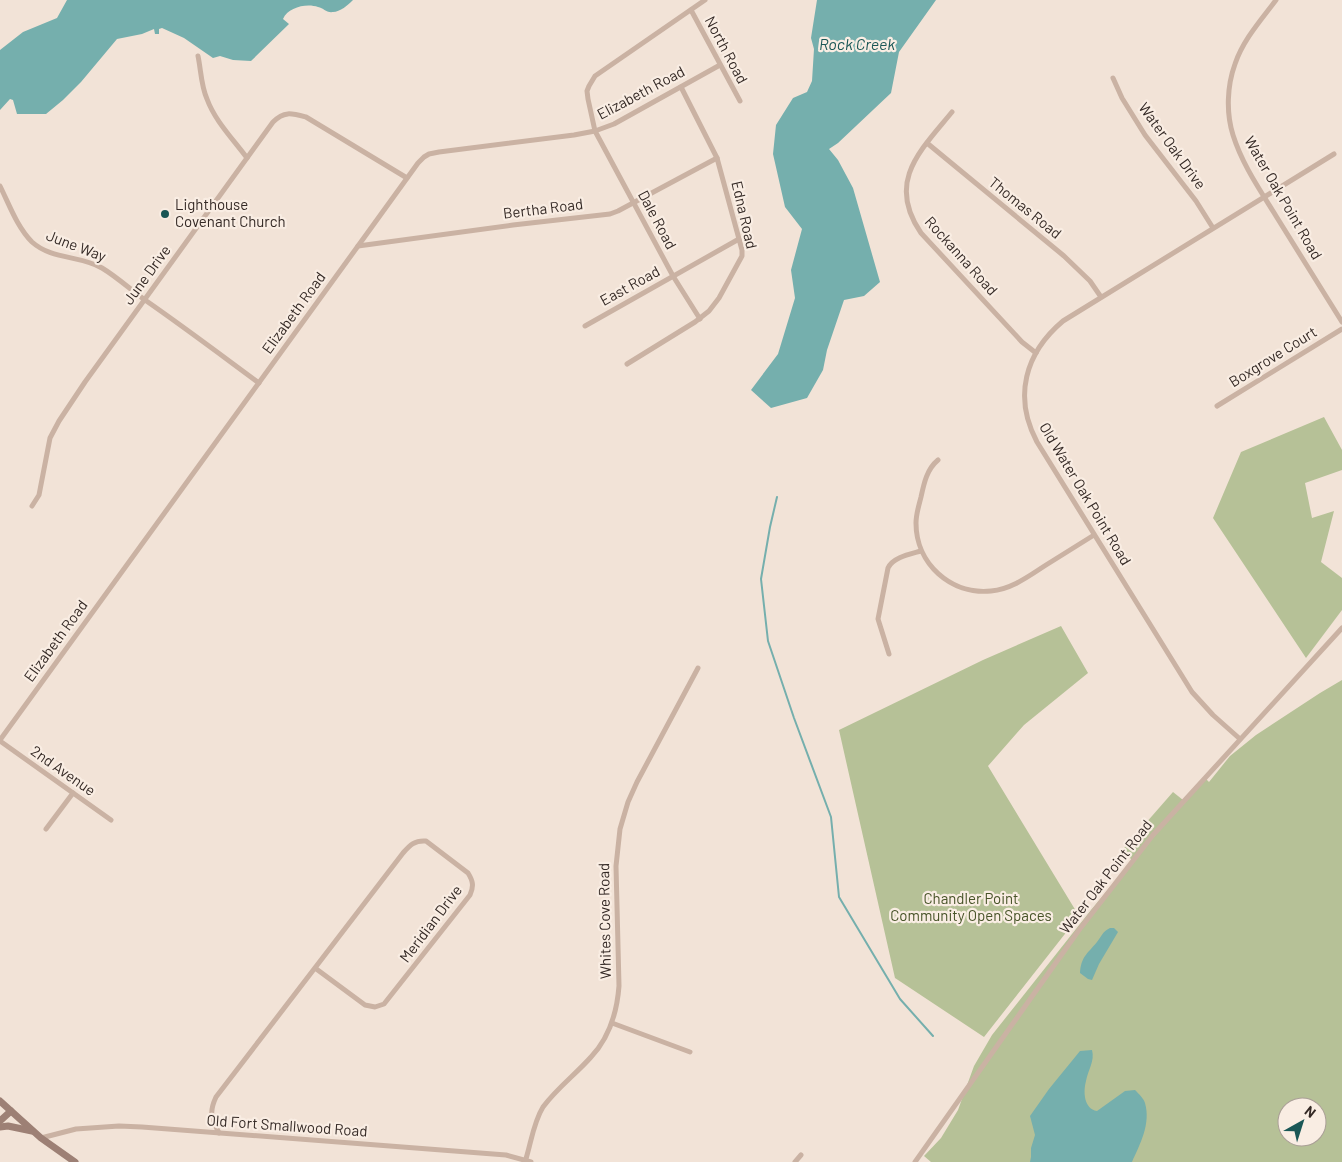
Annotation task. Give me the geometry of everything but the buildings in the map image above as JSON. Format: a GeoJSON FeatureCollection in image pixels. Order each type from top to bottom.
{"type":"FeatureCollection","features":[{"type":"Feature","properties":{"kind":"main road"},"geometry":{"type":"LineString","coordinates":[[0,1101],[41,1138],[75,1162]]}},
{"type":"Feature","properties":{"kind":"main road"},"geometry":{"type":"LineString","coordinates":[[0,1121],[11,1111]]}},
{"type":"Feature","properties":{"kind":"main road"},"geometry":{"type":"LineString","coordinates":[[0,1127],[34,1132]]}},
{"type":"Feature","properties":{"kind":"street","name":"Dale Road"},"geometry":{"type":"LineString","coordinates":[[700,319],[673,276],[595,131],[588,91],[595,76],[705,0]]}},
{"type":"Feature","properties":{"kind":"street","name":"Water Oak Point Road"},"geometry":{"type":"LineString","coordinates":[[1276,0],[1246,40],[1234,64],[1228,98],[1232,134],[1240,154],[1264,197],[1342,322]]}},
{"type":"Feature","properties":{"kind":"street","name":"North Road"},"geometry":{"type":"LineString","coordinates":[[691,10],[740,102]]}},
{"type":"Feature","properties":{"kind":"street"},"geometry":{"type":"LineString","coordinates":[[198,56],[207,100],[214,114],[247,158]]}},
{"type":"Feature","properties":{"kind":"street","name":"Elizabeth Road"},"geometry":{"type":"LineString","coordinates":[[0,740],[406,178],[424,157],[430,154],[464,148],[595,131],[614,124],[720,65]]}},
{"type":"Feature","properties":{"kind":"street","name":"Water Oak Drive"},"geometry":{"type":"LineString","coordinates":[[1114,78],[1122,98],[1138,124],[1213,228]]}},
{"type":"Feature","properties":{"kind":"street","name":"Edna Road"},"geometry":{"type":"LineString","coordinates":[[627,364],[700,319],[709,311],[716,303],[742,256],[718,158],[681,87]]}},
{"type":"Feature","properties":{"kind":"street","name":"Rockanna Road"},"geometry":{"type":"LineString","coordinates":[[952,112],[914,162],[906,185],[908,209],[921,233],[1022,342],[1036,353]]}},
{"type":"Feature","properties":{"kind":"street","name":"June Drive"},"geometry":{"type":"LineString","coordinates":[[32,506],[39,495],[50,438],[59,421],[85,382],[278,117],[284,114],[292,114],[306,117],[406,178]]}},
{"type":"Feature","properties":{"kind":"street","name":"Thomas Road"},"geometry":{"type":"LineString","coordinates":[[927,143],[1064,256],[1090,281],[1101,297]]}},
{"type":"Feature","properties":{"kind":"street","name":"Old Water Oak Point Road"},"geometry":{"type":"LineString","coordinates":[[1240,739],[1213,715],[1192,692],[1037,442],[1028,420],[1025,380],[1032,360],[1043,342],[1063,321],[1334,154]]}},
{"type":"Feature","properties":{"kind":"street","name":"Bertha Road"},"geometry":{"type":"LineString","coordinates":[[358,246],[610,214],[718,158]]}},
{"type":"Feature","properties":{"kind":"street","name":"June Way"},"geometry":{"type":"LineString","coordinates":[[0,186],[17,221],[33,242],[55,255],[84,261],[103,268],[259,384]]}},
{"type":"Feature","properties":{"kind":"street","name":"East Road"},"geometry":{"type":"LineString","coordinates":[[585,326],[739,239]]}},
{"type":"Feature","properties":{"kind":"street","name":"Boxgrove Court"},"geometry":{"type":"LineString","coordinates":[[1217,406],[1342,329]]}},
{"type":"Feature","properties":{"kind":"street"},"geometry":{"type":"LineString","coordinates":[[938,460],[927,474],[917,514],[917,531],[922,551],[932,568],[953,585],[972,591],[1002,589],[1022,581],[1094,535]]}},
{"type":"Feature","properties":{"kind":"street"},"geometry":{"type":"LineString","coordinates":[[889,654],[878,619],[888,568],[895,560],[922,551]]}},
{"type":"Feature","properties":{"kind":"street","name":"Water Oak Point Road"},"geometry":{"type":"LineString","coordinates":[[916,1162],[1096,907],[1153,835],[1342,628]]}},
{"type":"Feature","properties":{"kind":"street","name":"Whites Cove Road"},"geometry":{"type":"LineString","coordinates":[[528,1161],[533,1134],[542,1109],[554,1094],[592,1056],[612,1022],[619,986],[616,866],[620,829],[628,802],[637,782],[698,668]]}},
{"type":"Feature","properties":{"kind":"street","name":"2nd Avenue"},"geometry":{"type":"LineString","coordinates":[[0,740],[111,820]]}},
{"type":"Feature","properties":{"kind":"street"},"geometry":{"type":"LineString","coordinates":[[46,829],[73,793]]}},
{"type":"Feature","properties":{"kind":"street","name":"Meridian Drive"},"geometry":{"type":"LineString","coordinates":[[219,1133],[211,1115],[211,1106],[216,1096],[403,853],[413,843],[420,840],[426,841],[468,873],[472,879],[470,895],[384,1004],[374,1007],[365,1005],[316,968]]}},
{"type":"Feature","properties":{"kind":"street"},"geometry":{"type":"LineString","coordinates":[[612,1022],[690,1052]]}},
{"type":"Feature","properties":{"kind":"street","name":"Old Fort Smallwood Road"},"geometry":{"type":"LineString","coordinates":[[41,1138],[76,1129],[119,1126],[506,1155],[528,1161]]}},
{"type":"Feature","properties":{"kind":"street"},"geometry":{"type":"LineString","coordinates":[[795,1162],[801,1155]]}},
{"type":"Feature","properties":{"kind":"green space"},"geometry":{"type":"Polygon","coordinates":[[[1324,417],[1342,450],[1342,470],[1305,483],[1312,518],[1334,511],[1321,562],[1342,578],[1342,610],[1306,658],[1213,518],[1241,452],[1324,417]]]}},
{"type":"Feature","properties":{"kind":"green space","name":"Chandler Point Community Open Spaces"},"geometry":{"type":"Polygon","coordinates":[[[1061,626],[1088,673],[1024,725],[988,766],[1079,916],[984,1037],[895,978],[839,730],[983,660],[1061,626]]]}},
{"type":"Feature","properties":{"kind":"green space"},"geometry":{"type":"Polygon","coordinates":[[[1342,680],[1342,1162],[931,1162],[924,1156],[941,1138],[958,1110],[974,1066],[992,1035],[1132,861],[1124,848],[1173,792],[1183,800],[1205,778],[1209,782],[1230,756],[1256,735],[1342,680]]]}},
{"type":"Feature","properties":{"kind":"water"},"geometry":{"type":"Polygon","coordinates":[[[67,0],[353,0],[336,12],[329,12],[309,5],[293,9],[283,19],[289,24],[251,61],[233,60],[220,56],[213,58],[184,38],[162,28],[159,29],[159,34],[155,34],[154,29],[142,34],[117,39],[81,82],[46,114],[17,114],[13,100],[10,99],[0,110],[0,50],[23,32],[57,18],[67,0]]]}},
{"type":"Feature","properties":{"kind":"water","name":"Rock Creek"},"geometry":{"type":"Polygon","coordinates":[[[817,0],[936,0],[899,52],[891,93],[838,143],[829,149],[838,160],[853,188],[880,282],[864,296],[844,300],[827,350],[823,370],[807,398],[771,408],[751,390],[778,354],[795,298],[791,270],[802,229],[785,207],[773,154],[776,125],[793,98],[807,92],[812,81],[814,49],[811,38],[817,0]]]}},
{"type":"Feature","properties":{"kind":"water"},"geometry":{"type":"Polygon","coordinates":[[[1110,928],[1114,928],[1118,932],[1092,980],[1088,979],[1080,973],[1083,959],[1110,928]]]}},
{"type":"Feature","properties":{"kind":"water"},"geometry":{"type":"Polygon","coordinates":[[[1092,1050],[1092,1062],[1085,1090],[1089,1107],[1097,1111],[1125,1091],[1135,1090],[1145,1103],[1146,1126],[1132,1162],[1030,1162],[1031,1148],[1035,1135],[1030,1116],[1080,1051],[1092,1050]]]}},
{"type":"Feature","properties":{"kind":"waterway"},"geometry":{"type":"LineString","coordinates":[[777,497],[761,579],[768,641],[831,817],[839,897],[900,999],[933,1036]]}},
{"type":"Feature","properties":{"kind":"place","name":"Lighthouse Covenant Church"},"geometry":{"type":"Point","coordinates":[165,214]}}]}
